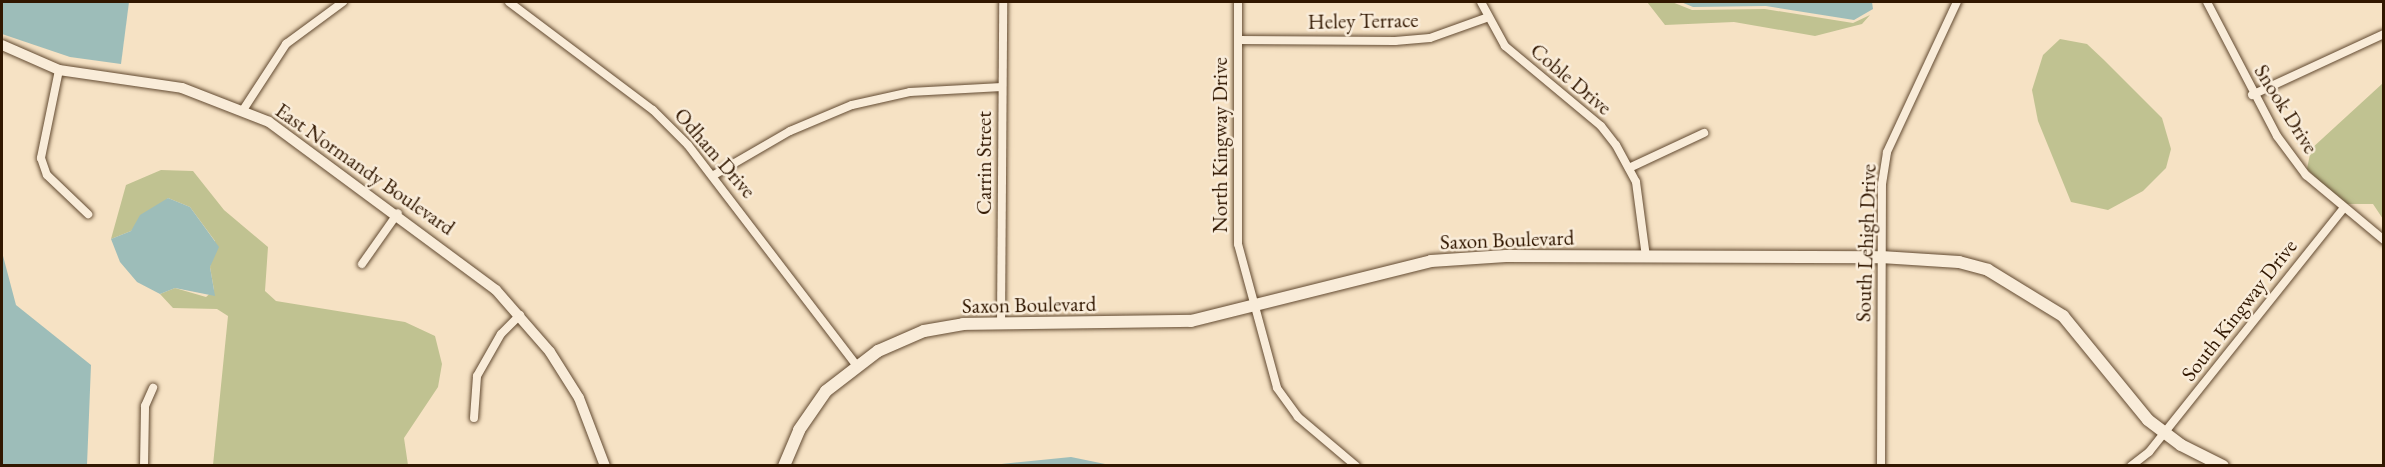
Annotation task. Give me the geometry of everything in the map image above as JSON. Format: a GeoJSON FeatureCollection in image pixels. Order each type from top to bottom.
{"type":"FeatureCollection","features":[{"type":"Feature","properties":{"kind":"main road","name":"Saxon Boulevard"},"geometry":{"type":"LineString","coordinates":[[784,465],[816,405],[856,365],[924,331],[1001,324],[1174,322],[1254,306],[1431,261],[1646,257],[1881,257],[1959,262],[2042,298],[2081,334],[2132,405],[2164,433],[2223,465]]}},
{"type":"Feature","properties":{"kind":"street"},"geometry":{"type":"LineString","coordinates":[[243,110],[286,44],[343,2]]}},
{"type":"Feature","properties":{"kind":"street","name":"Odham Drive"},"geometry":{"type":"LineString","coordinates":[[509,2],[653,110],[714,175],[856,365]]}},
{"type":"Feature","properties":{"kind":"street","name":"Carrin Street"},"geometry":{"type":"LineString","coordinates":[[1001,324],[1003,2]]}},
{"type":"Feature","properties":{"kind":"street","name":"North Kingway Drive"},"geometry":{"type":"LineString","coordinates":[[1238,2],[1236,217],[1254,306],[1284,400],[1356,465]]}},
{"type":"Feature","properties":{"kind":"street","name":"Coble Drive"},"geometry":{"type":"LineString","coordinates":[[1480,2],[1486,18],[1519,60],[1601,126],[1629,168],[1646,222],[1646,257]]}},
{"type":"Feature","properties":{"kind":"street","name":"South Lehigh Drive"},"geometry":{"type":"LineString","coordinates":[[1881,465],[1881,257],[1887,152],[1958,2]]}},
{"type":"Feature","properties":{"kind":"street","name":"Snook Drive"},"geometry":{"type":"LineString","coordinates":[[2207,2],[2252,95],[2306,175],[2342,210],[2384,240]]}},
{"type":"Feature","properties":{"kind":"street","name":"Heley Terrace"},"geometry":{"type":"LineString","coordinates":[[1238,40],[1395,41],[1430,38],[1486,18]]}},
{"type":"Feature","properties":{"kind":"street"},"geometry":{"type":"LineString","coordinates":[[2252,95],[2384,34]]}},
{"type":"Feature","properties":{"kind":"street","name":"East Normandy Boulevard"},"geometry":{"type":"LineString","coordinates":[[2,45],[59,69],[182,88],[243,110],[398,213],[474,270],[520,315],[579,398],[605,465]]}},
{"type":"Feature","properties":{"kind":"street"},"geometry":{"type":"LineString","coordinates":[[59,69],[41,158],[48,175],[88,214]]}},
{"type":"Feature","properties":{"kind":"street"},"geometry":{"type":"LineString","coordinates":[[714,175],[790,131],[852,105],[910,92],[1002,87]]}},
{"type":"Feature","properties":{"kind":"street"},"geometry":{"type":"LineString","coordinates":[[1629,168],[1704,133]]}},
{"type":"Feature","properties":{"kind":"street","name":"South Kingway Drive"},"geometry":{"type":"LineString","coordinates":[[2131,465],[2164,433],[2342,210]]}},
{"type":"Feature","properties":{"kind":"street"},"geometry":{"type":"LineString","coordinates":[[362,264],[398,213]]}},
{"type":"Feature","properties":{"kind":"street"},"geometry":{"type":"LineString","coordinates":[[474,418],[477,376],[501,334],[520,315]]}},
{"type":"Feature","properties":{"kind":"street"},"geometry":{"type":"LineString","coordinates":[[144,465],[146,406],[153,388]]}},
{"type":"Feature","properties":{"kind":"green space"},"geometry":{"type":"Polygon","coordinates":[[[1647,2],[1672,2],[1692,10],[1765,9],[1853,23],[1870,15],[1862,24],[1815,36],[1734,22],[1665,25],[1647,2]]]}},
{"type":"Feature","properties":{"kind":"green space"},"geometry":{"type":"Polygon","coordinates":[[[2060,39],[2087,44],[2104,60],[2162,118],[2171,149],[2166,168],[2143,191],[2108,210],[2071,202],[2038,121],[2032,90],[2043,55],[2060,39]]]}},
{"type":"Feature","properties":{"kind":"green space"},"geometry":{"type":"Polygon","coordinates":[[[2383,83],[2383,219],[2373,204],[2343,204],[2307,169],[2311,149],[2383,83]]]}},
{"type":"Feature","properties":{"kind":"green space"},"geometry":{"type":"Polygon","coordinates":[[[161,170],[193,171],[224,210],[268,247],[265,291],[276,301],[405,322],[435,336],[442,364],[438,387],[404,438],[408,465],[213,465],[228,316],[217,309],[173,308],[160,294],[175,288],[206,297],[214,290],[210,267],[215,241],[190,207],[168,198],[131,231],[111,239],[126,185],[161,170]]]}},
{"type":"Feature","properties":{"kind":"water"},"geometry":{"type":"Polygon","coordinates":[[[2,2],[129,2],[121,64],[70,57],[2,34],[2,2]]]}},
{"type":"Feature","properties":{"kind":"water"},"geometry":{"type":"Polygon","coordinates":[[[1681,2],[1872,2],[1873,9],[1854,20],[1766,6],[1693,7],[1681,2]]]}},
{"type":"Feature","properties":{"kind":"water"},"geometry":{"type":"Polygon","coordinates":[[[168,198],[190,207],[219,247],[210,267],[215,296],[175,288],[160,294],[137,282],[120,262],[111,239],[131,231],[140,215],[168,198]]]}},
{"type":"Feature","properties":{"kind":"water"},"geometry":{"type":"Polygon","coordinates":[[[2,252],[16,305],[91,365],[87,465],[2,465],[2,252]]]}},
{"type":"Feature","properties":{"kind":"water"},"geometry":{"type":"Polygon","coordinates":[[[1071,457],[1110,465],[992,465],[1071,457]]]}}]}
